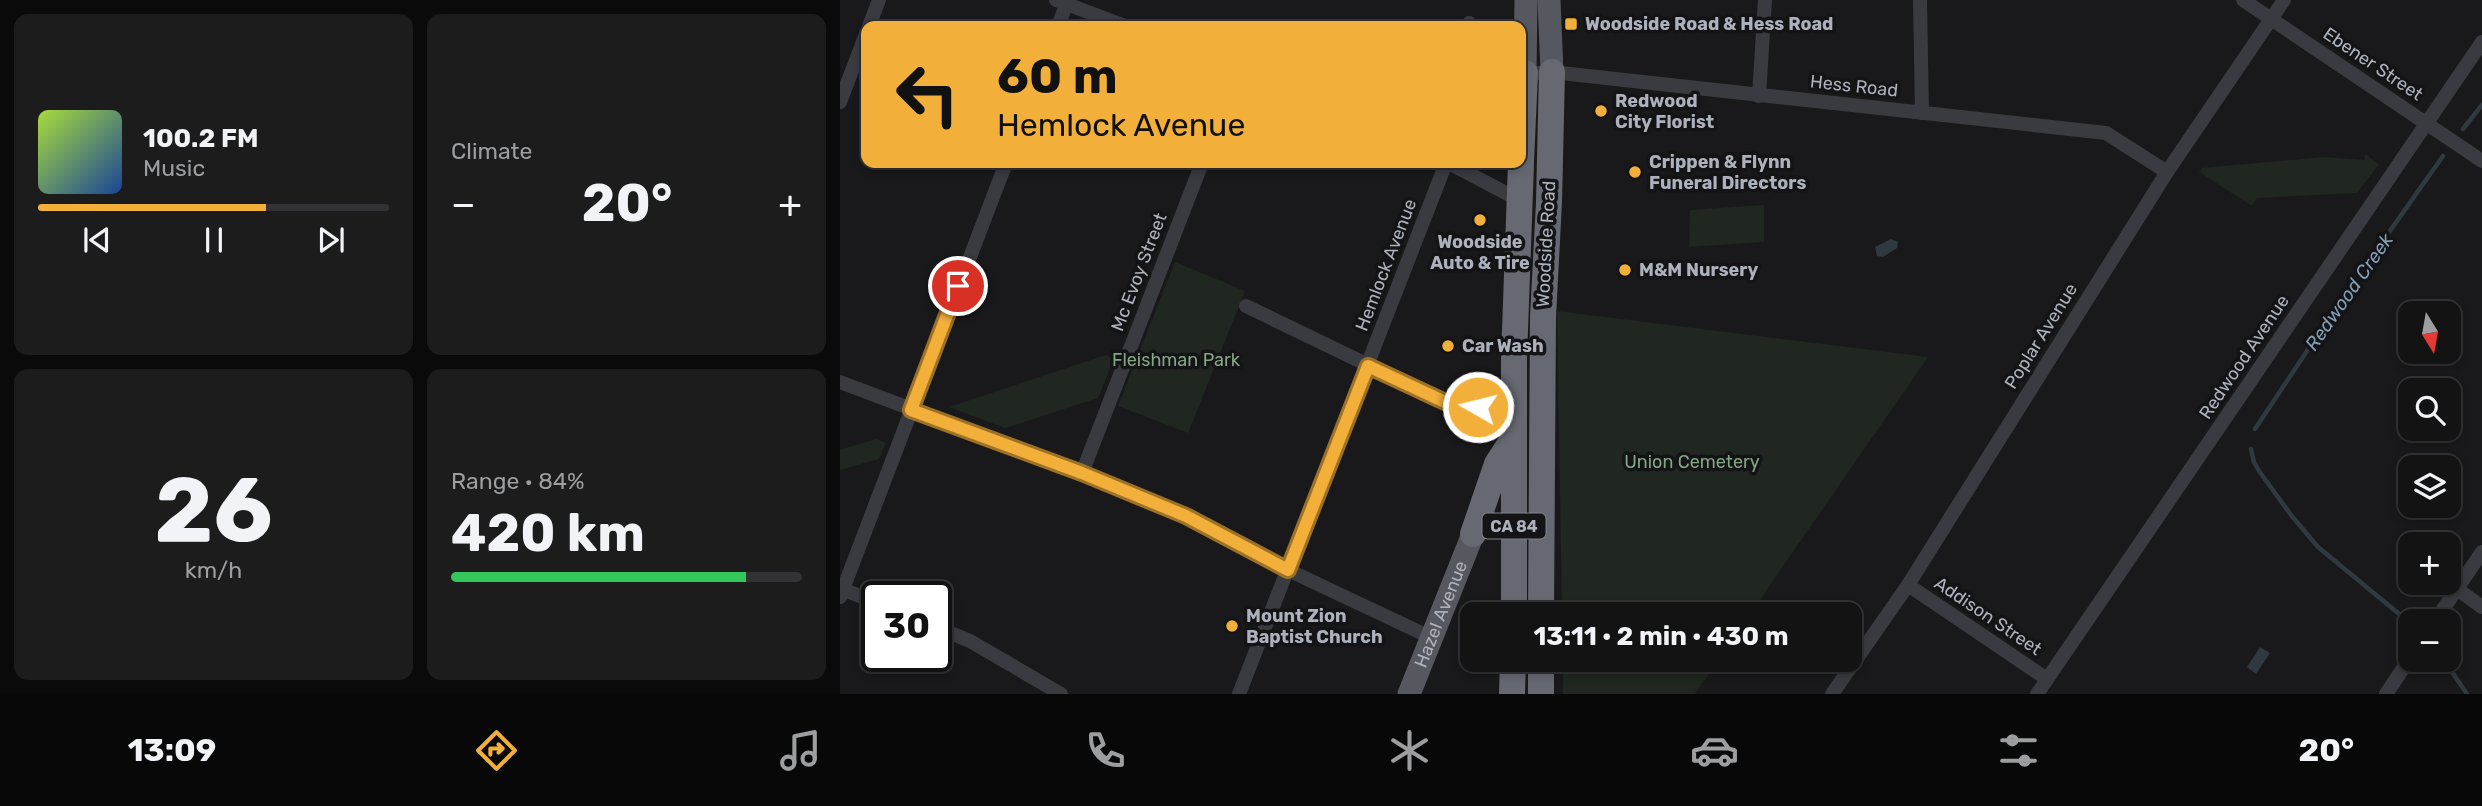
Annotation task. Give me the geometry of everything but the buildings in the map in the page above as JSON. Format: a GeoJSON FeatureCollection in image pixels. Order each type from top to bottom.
{"type":"FeatureCollection","features":[{"type":"Feature","properties":{"kind":"highway","name":"Woodside Road"},"geometry":{"type":"LineString","coordinates":[[1541,602],[1543,317],[1552,72]]}},
{"type":"Feature","properties":{"kind":"highway","name":"Woodside Road"},"geometry":{"type":"LineString","coordinates":[[1514,602],[1514,438],[1521,168]]}},
{"type":"Feature","properties":{"kind":"highway"},"geometry":{"type":"LineString","coordinates":[[1472,534],[1497,464],[1514,438]]}},
{"type":"Feature","properties":{"kind":"highway"},"geometry":{"type":"LineString","coordinates":[[1512,694],[1513,672]]}},
{"type":"Feature","properties":{"kind":"highway"},"geometry":{"type":"LineString","coordinates":[[1541,672],[1541,694]]}},
{"type":"Feature","properties":{"kind":"main road","name":"Woodside Road"},"geometry":{"type":"LineString","coordinates":[[1525,21],[1526,0]]}},
{"type":"Feature","properties":{"kind":"main road","name":"Woodside Road"},"geometry":{"type":"LineString","coordinates":[[1549,0],[1552,72]]}},
{"type":"Feature","properties":{"kind":"main road","name":"Hazel Avenue"},"geometry":{"type":"LineString","coordinates":[[1409,694],[1472,534]]}},
{"type":"Feature","properties":{"kind":"street"},"geometry":{"type":"LineString","coordinates":[[871,21],[879,0]]}},
{"type":"Feature","properties":{"kind":"street"},"geometry":{"type":"LineString","coordinates":[[1759,96],[1765,0]]}},
{"type":"Feature","properties":{"kind":"street"},"geometry":{"type":"LineString","coordinates":[[1920,0],[1922,113]]}},
{"type":"Feature","properties":{"kind":"street","name":"Ebener Street"},"geometry":{"type":"LineString","coordinates":[[2243,0],[2482,161]]}},
{"type":"Feature","properties":{"kind":"street","name":"Poplar Avenue"},"geometry":{"type":"LineString","coordinates":[[1832,694],[1908,585],[2167,172],[2284,0]]}},
{"type":"Feature","properties":{"kind":"street"},"geometry":{"type":"LineString","coordinates":[[1059,21],[1063,1],[1113,21]]}},
{"type":"Feature","properties":{"kind":"street","name":"Redwood Avenue"},"geometry":{"type":"LineString","coordinates":[[2037,694],[2482,42]]}},
{"type":"Feature","properties":{"kind":"street"},"geometry":{"type":"LineString","coordinates":[[840,102],[861,47]]}},
{"type":"Feature","properties":{"kind":"street","name":"Hess Road"},"geometry":{"type":"LineString","coordinates":[[1526,74],[1552,72],[2106,133],[2167,172]]}},
{"type":"Feature","properties":{"kind":"street"},"geometry":{"type":"LineString","coordinates":[[861,598],[841,591],[1004,168]]}},
{"type":"Feature","properties":{"kind":"street","name":"Mc Evoy Street"},"geometry":{"type":"LineString","coordinates":[[1082,473],[1200,168]]}},
{"type":"Feature","properties":{"kind":"street","name":"Hemlock Avenue"},"geometry":{"type":"LineString","coordinates":[[1238,694],[1445,168]]}},
{"type":"Feature","properties":{"kind":"street"},"geometry":{"type":"LineString","coordinates":[[1457,168],[1519,200]]}},
{"type":"Feature","properties":{"kind":"street"},"geometry":{"type":"LineString","coordinates":[[1246,306],[1460,409],[1478,407]]}},
{"type":"Feature","properties":{"kind":"street"},"geometry":{"type":"LineString","coordinates":[[840,382],[1082,473],[1186,516],[1288,570],[1430,637]]}},
{"type":"Feature","properties":{"kind":"street"},"geometry":{"type":"LineString","coordinates":[[2461,583],[2482,552]]}},
{"type":"Feature","properties":{"kind":"street","name":"Addison Street"},"geometry":{"type":"LineString","coordinates":[[1908,585],[2047,679]]}},
{"type":"Feature","properties":{"kind":"street"},"geometry":{"type":"LineString","coordinates":[[2461,592],[2482,607]]}},
{"type":"Feature","properties":{"kind":"street"},"geometry":{"type":"LineString","coordinates":[[952,634],[970,641],[1062,694]]}},
{"type":"Feature","properties":{"kind":"street"},"geometry":{"type":"LineString","coordinates":[[2386,694],[2401,672]]}},
{"type":"Feature","properties":{"kind":"green space"},"geometry":{"type":"Polygon","coordinates":[[[2365,154],[2379,164],[2357,193],[2257,198],[2252,206],[2199,172],[2202,168],[2324,157],[2364,160],[2365,154]]]}},
{"type":"Feature","properties":{"kind":"green space"},"geometry":{"type":"Polygon","coordinates":[[[1764,205],[1764,242],[1689,247],[1690,210],[1764,205]]]}},
{"type":"Feature","properties":{"kind":"green space","name":"Fleishman Park"},"geometry":{"type":"Polygon","coordinates":[[[1175,262],[1245,291],[1188,433],[1118,406],[1175,262]]]}},
{"type":"Feature","properties":{"kind":"green space","name":"Union Cemetery"},"geometry":{"type":"Polygon","coordinates":[[[1557,311],[1928,357],[1758,602],[1562,602],[1557,311]]]}},
{"type":"Feature","properties":{"kind":"green space"},"geometry":{"type":"Polygon","coordinates":[[[1106,355],[1114,359],[1098,398],[1005,428],[949,407],[1106,355]]]}},
{"type":"Feature","properties":{"kind":"green space"},"geometry":{"type":"Polygon","coordinates":[[[876,439],[886,443],[879,459],[840,470],[840,450],[876,439]]]}},
{"type":"Feature","properties":{"kind":"green space"},"geometry":{"type":"Polygon","coordinates":[[[1563,672],[1710,672],[1695,694],[1563,694],[1563,672]]]}},
{"type":"Feature","properties":{"kind":"shaded area"},"geometry":{"type":"Polygon","coordinates":[[[1891,239],[1898,242],[1897,248],[1883,257],[1877,256],[1875,247],[1891,239]]]}},
{"type":"Feature","properties":{"kind":"shaded area"},"geometry":{"type":"Polygon","coordinates":[[[2260,647],[2270,653],[2256,674],[2247,667],[2260,647]]]}},
{"type":"Feature","properties":{"kind":"waterway","name":"Redwood Creek"},"geometry":{"type":"LineString","coordinates":[[2463,129],[2482,105]]}},
{"type":"Feature","properties":{"kind":"waterway","name":"Redwood Creek"},"geometry":{"type":"LineString","coordinates":[[2255,429],[2341,300],[2443,156]]}},
{"type":"Feature","properties":{"kind":"waterway","name":"Redwood Creek"},"geometry":{"type":"LineString","coordinates":[[2251,449],[2259,471],[2318,547],[2398,613]]}},
{"type":"Feature","properties":{"kind":"waterway","name":"Redwood Creek"},"geometry":{"type":"LineString","coordinates":[[2452,672],[2467,694]]}},
{"type":"Feature","properties":{"kind":"place","name":"Woodside Road & Hess Road"},"geometry":{"type":"Point","coordinates":[1571,24]}},
{"type":"Feature","properties":{"kind":"place","name":"Redwood City Florist"},"geometry":{"type":"Point","coordinates":[1601,111]}},
{"type":"Feature","properties":{"kind":"place","name":"Crippen & Flynn Funeral Directors"},"geometry":{"type":"Point","coordinates":[1635,172]}},
{"type":"Feature","properties":{"kind":"place","name":"Woodside Auto & Tire"},"geometry":{"type":"Point","coordinates":[1480,220]}},
{"type":"Feature","properties":{"kind":"place","name":"M&M Nursery"},"geometry":{"type":"Point","coordinates":[1625,270]}},
{"type":"Feature","properties":{"kind":"place","name":"Car Wash"},"geometry":{"type":"Point","coordinates":[1448,346]}},
{"type":"Feature","properties":{"kind":"place","name":"Mount Zion Baptist Church"},"geometry":{"type":"Point","coordinates":[1232,626]}},
{"type":"Feature","properties":{"kind":"route"},"geometry":{"type":"LineString","coordinates":[[958,286],[911,410],[1082,473],[1186,516],[1288,570],[1368,366],[1460,409],[1478,407]]}}]}
